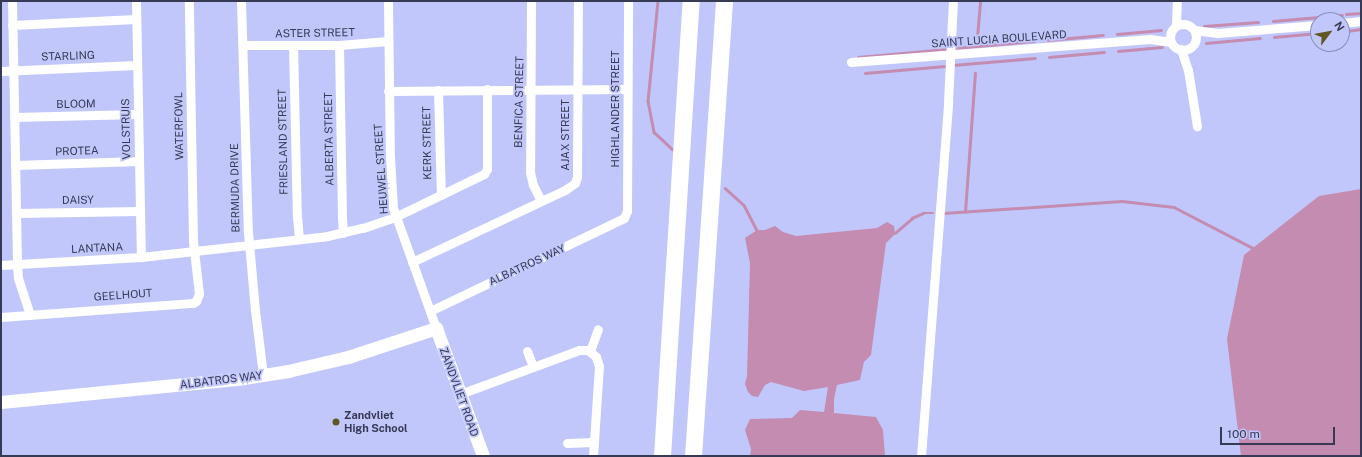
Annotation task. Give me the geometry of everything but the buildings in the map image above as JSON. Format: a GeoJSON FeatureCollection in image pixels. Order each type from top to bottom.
{"type":"FeatureCollection","features":[{"type":"Feature","properties":{"kind":"highway"},"geometry":{"type":"LineString","coordinates":[[662,456],[691,1]]}},
{"type":"Feature","properties":{"kind":"highway"},"geometry":{"type":"LineString","coordinates":[[692,456],[724,1]]}},
{"type":"Feature","properties":{"kind":"street"},"geometry":{"type":"LineString","coordinates":[[12,1],[17,264],[18,278],[30,314]]}},
{"type":"Feature","properties":{"kind":"street","name":"VOLSTRUIS"},"geometry":{"type":"LineString","coordinates":[[137,1],[136,65],[141,257]]}},
{"type":"Feature","properties":{"kind":"street","name":"WATERFOWL"},"geometry":{"type":"LineString","coordinates":[[189,1],[194,251]]}},
{"type":"Feature","properties":{"kind":"street","name":"BERMUDA DRIVE"},"geometry":{"type":"LineString","coordinates":[[241,1],[248,244],[254,310],[263,375]]}},
{"type":"Feature","properties":{"kind":"street","name":"HEUWEL STREET"},"geometry":{"type":"LineString","coordinates":[[388,1],[390,157],[395,217],[436,328]]}},
{"type":"Feature","properties":{"kind":"street","name":"BENFICA STREET"},"geometry":{"type":"LineString","coordinates":[[531,1],[532,90],[530,172],[533,185],[541,200]]}},
{"type":"Feature","properties":{"kind":"street","name":"AJAX STREET"},"geometry":{"type":"LineString","coordinates":[[412,262],[541,200],[566,190],[575,183],[578,177],[578,1]]}},
{"type":"Feature","properties":{"kind":"street","name":"HIGHLANDER STREET"},"geometry":{"type":"LineString","coordinates":[[624,218],[627,211],[628,1]]}},
{"type":"Feature","properties":{"kind":"street"},"geometry":{"type":"LineString","coordinates":[[921,456],[953,1]]}},
{"type":"Feature","properties":{"kind":"street"},"geometry":{"type":"LineString","coordinates":[[1178,3],[1191,28],[1193,44],[1188,70]]}},
{"type":"Feature","properties":{"kind":"street"},"geometry":{"type":"LineString","coordinates":[[1178,3],[1171,42],[1177,48],[1181,49],[1218,33]]}},
{"type":"Feature","properties":{"kind":"street"},"geometry":{"type":"LineString","coordinates":[[12,25],[136,19]]}},
{"type":"Feature","properties":{"kind":"street"},"geometry":{"type":"LineString","coordinates":[[1350,22],[1361,21]]}},
{"type":"Feature","properties":{"kind":"street"},"geometry":{"type":"LineString","coordinates":[[1174,29],[1191,28],[1218,33],[1310,26]]}},
{"type":"Feature","properties":{"kind":"street","name":"SAINT LUCIA BOULEVARD"},"geometry":{"type":"LineString","coordinates":[[1150,39],[1174,29]]}},
{"type":"Feature","properties":{"kind":"street","name":"SAINT LUCIA BOULEVARD"},"geometry":{"type":"LineString","coordinates":[[851,62],[1150,39],[1171,42]]}},
{"type":"Feature","properties":{"kind":"street","name":"ASTER STREET"},"geometry":{"type":"LineString","coordinates":[[243,45],[340,45],[388,41]]}},
{"type":"Feature","properties":{"kind":"street","name":"ALBERTA STREET"},"geometry":{"type":"LineString","coordinates":[[340,45],[342,218],[344,233]]}},
{"type":"Feature","properties":{"kind":"street","name":"FRIESLAND STREET"},"geometry":{"type":"LineString","coordinates":[[293,46],[297,216],[299,239]]}},
{"type":"Feature","properties":{"kind":"street"},"geometry":{"type":"LineString","coordinates":[[1181,49],[1188,70],[1197,126]]}},
{"type":"Feature","properties":{"kind":"street","name":"STARLING"},"geometry":{"type":"LineString","coordinates":[[1,71],[136,65]]}},
{"type":"Feature","properties":{"kind":"street"},"geometry":{"type":"LineString","coordinates":[[388,91],[627,89]]}},
{"type":"Feature","properties":{"kind":"street","name":"KERK STREET"},"geometry":{"type":"LineString","coordinates":[[438,90],[441,194]]}},
{"type":"Feature","properties":{"kind":"street","name":"LANTANA"},"geometry":{"type":"LineString","coordinates":[[1,265],[141,257],[299,239],[344,233],[395,217],[475,179],[484,174],[487,170],[486,90]]}},
{"type":"Feature","properties":{"kind":"street","name":"BLOOM"},"geometry":{"type":"LineString","coordinates":[[14,117],[138,114]]}},
{"type":"Feature","properties":{"kind":"street","name":"PROTEA"},"geometry":{"type":"LineString","coordinates":[[15,165],[139,161]]}},
{"type":"Feature","properties":{"kind":"street","name":"DAISY"},"geometry":{"type":"LineString","coordinates":[[16,212],[140,210]]}},
{"type":"Feature","properties":{"kind":"street","name":"ALBATROS WAY"},"geometry":{"type":"LineString","coordinates":[[430,311],[624,218]]}},
{"type":"Feature","properties":{"kind":"street","name":"GEELHOUT"},"geometry":{"type":"LineString","coordinates":[[1,317],[193,303],[199,294],[194,251]]}},
{"type":"Feature","properties":{"kind":"street","name":"ALBATROS WAY"},"geometry":{"type":"LineString","coordinates":[[1,402],[263,375],[331,361],[436,328]]}},
{"type":"Feature","properties":{"kind":"street","name":"ZANDVLIET ROAD"},"geometry":{"type":"LineString","coordinates":[[436,328],[483,456]]}},
{"type":"Feature","properties":{"kind":"street"},"geometry":{"type":"LineString","coordinates":[[590,351],[598,329]]}},
{"type":"Feature","properties":{"kind":"street"},"geometry":{"type":"LineString","coordinates":[[460,394],[579,350],[590,351],[596,357],[599,366],[593,456]]}},
{"type":"Feature","properties":{"kind":"street"},"geometry":{"type":"LineString","coordinates":[[527,351],[533,367]]}},
{"type":"Feature","properties":{"kind":"street"},"geometry":{"type":"LineString","coordinates":[[567,443],[594,442]]}},
{"type":"Feature","properties":{"kind":"shaded area"},"geometry":{"type":"Polygon","coordinates":[[[1361,189],[1361,456],[1241,456],[1227,339],[1244,255],[1319,196],[1361,189]]]}},
{"type":"Feature","properties":{"kind":"shaded area"},"geometry":{"type":"Polygon","coordinates":[[[887,222],[894,226],[895,234],[886,243],[871,355],[864,362],[860,380],[837,385],[834,399],[834,413],[876,417],[883,430],[885,456],[750,456],[751,449],[745,430],[750,419],[792,418],[800,410],[824,412],[828,387],[804,391],[771,382],[765,385],[758,397],[752,396],[748,392],[745,384],[747,376],[750,263],[745,238],[757,230],[765,230],[775,226],[783,232],[796,236],[877,228],[887,222]]]}},
{"type":"Feature","properties":{"kind":"waterway"},"geometry":{"type":"LineString","coordinates":[[658,1],[648,101],[654,132],[672,149]]}},
{"type":"Feature","properties":{"kind":"waterway"},"geometry":{"type":"LineString","coordinates":[[977,37],[980,1]]}},
{"type":"Feature","properties":{"kind":"waterway"},"geometry":{"type":"LineString","coordinates":[[1350,14],[1361,13]]}},
{"type":"Feature","properties":{"kind":"waterway"},"geometry":{"type":"LineString","coordinates":[[1273,21],[1310,18]]}},
{"type":"Feature","properties":{"kind":"waterway"},"geometry":{"type":"LineString","coordinates":[[1204,26],[1258,22]]}},
{"type":"Feature","properties":{"kind":"waterway"},"geometry":{"type":"LineString","coordinates":[[1350,31],[1361,29]]}},
{"type":"Feature","properties":{"kind":"waterway"},"geometry":{"type":"LineString","coordinates":[[1117,34],[1161,30]]}},
{"type":"Feature","properties":{"kind":"waterway"},"geometry":{"type":"LineString","coordinates":[[1274,37],[1310,34]]}},
{"type":"Feature","properties":{"kind":"waterway"},"geometry":{"type":"LineString","coordinates":[[1048,40],[1103,35]]}},
{"type":"Feature","properties":{"kind":"waterway"},"geometry":{"type":"LineString","coordinates":[[1206,43],[1260,38]]}},
{"type":"Feature","properties":{"kind":"waterway"},"geometry":{"type":"LineString","coordinates":[[954,48],[1034,41]]}},
{"type":"Feature","properties":{"kind":"waterway"},"geometry":{"type":"LineString","coordinates":[[1118,51],[1162,47]]}},
{"type":"Feature","properties":{"kind":"waterway"},"geometry":{"type":"LineString","coordinates":[[858,57],[947,49]]}},
{"type":"Feature","properties":{"kind":"waterway"},"geometry":{"type":"LineString","coordinates":[[1049,57],[1104,52]]}},
{"type":"Feature","properties":{"kind":"waterway"},"geometry":{"type":"LineString","coordinates":[[953,65],[1035,58]]}},
{"type":"Feature","properties":{"kind":"waterway"},"geometry":{"type":"LineString","coordinates":[[865,73],[945,66]]}},
{"type":"Feature","properties":{"kind":"waterway"},"geometry":{"type":"LineString","coordinates":[[965,212],[975,73]]}},
{"type":"Feature","properties":{"kind":"waterway"},"geometry":{"type":"LineString","coordinates":[[725,188],[744,205],[757,230]]}},
{"type":"Feature","properties":{"kind":"waterway"},"geometry":{"type":"LineString","coordinates":[[943,213],[1122,201],[1174,207],[1255,249]]}},
{"type":"Feature","properties":{"kind":"waterway"},"geometry":{"type":"LineString","coordinates":[[895,233],[912,218],[923,213],[933,213]]}},
{"type":"Feature","properties":{"kind":"place","name":"Zandvliet High School"},"geometry":{"type":"Point","coordinates":[336,422]}}]}
